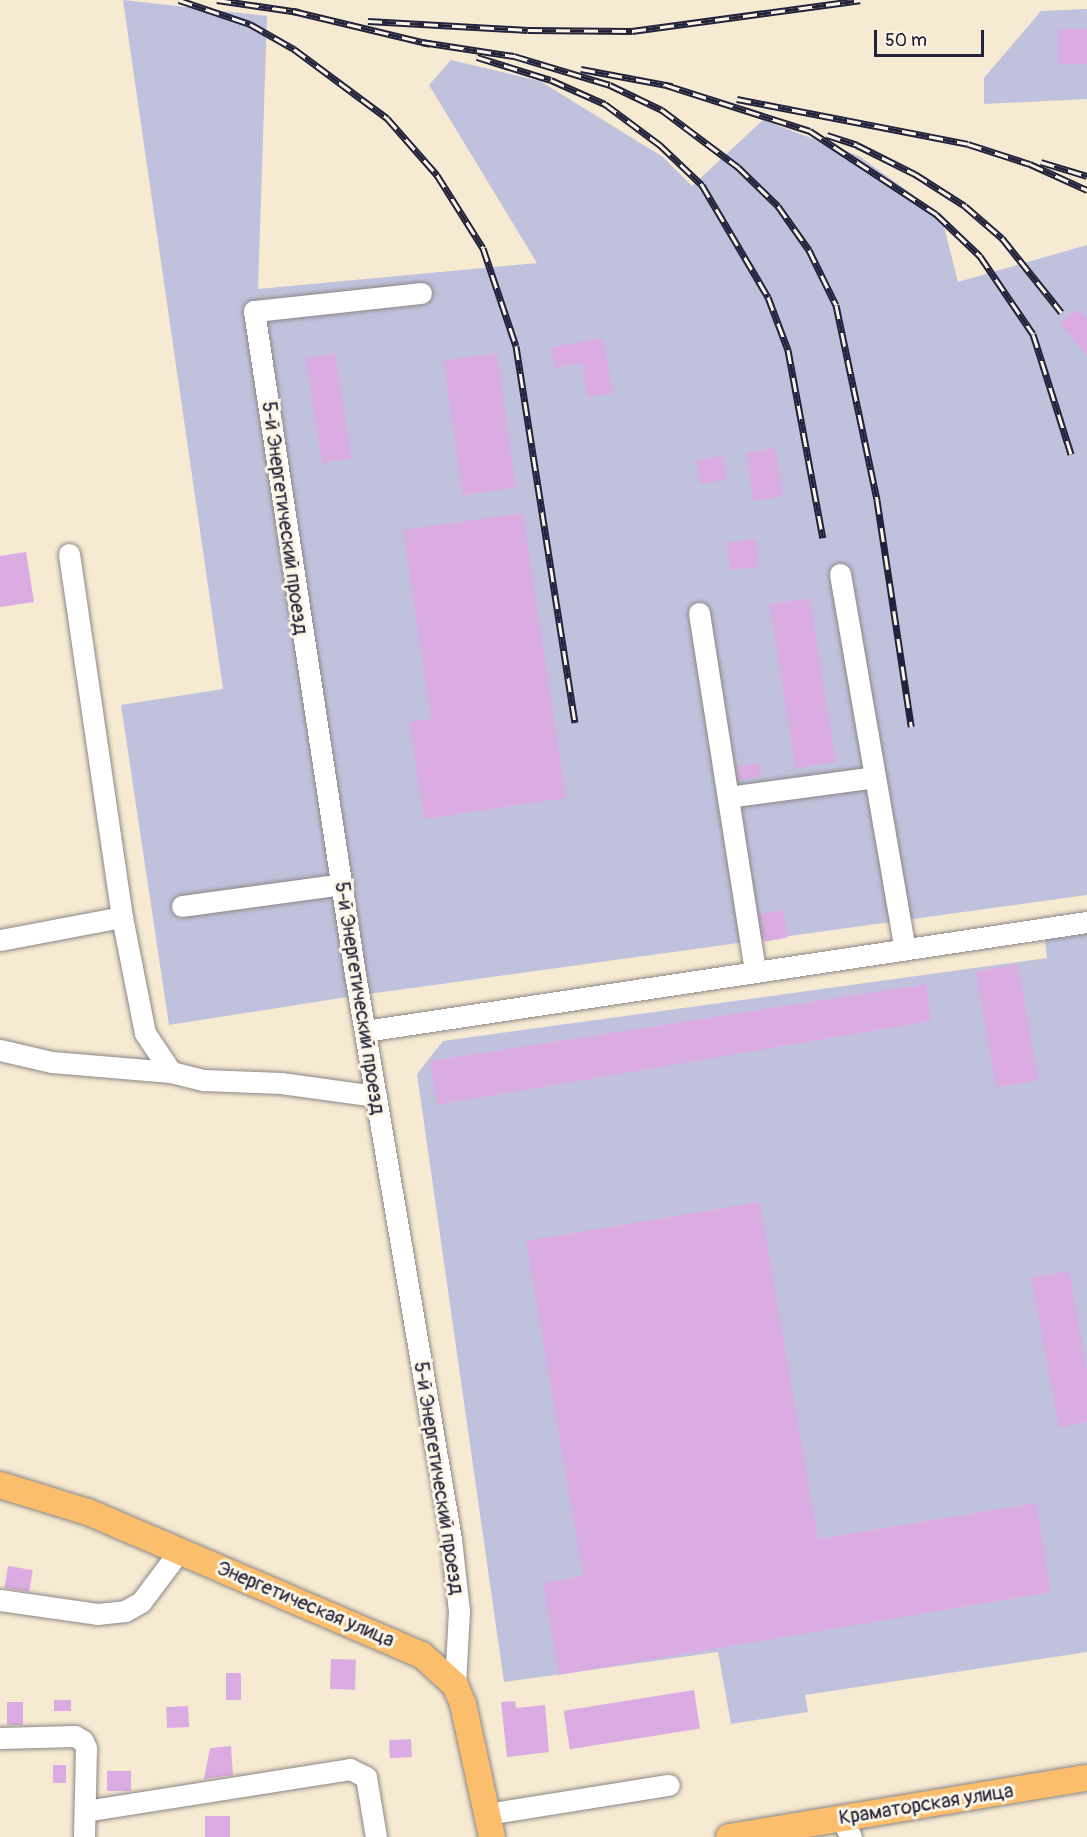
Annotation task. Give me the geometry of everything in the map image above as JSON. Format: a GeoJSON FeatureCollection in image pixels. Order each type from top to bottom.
{"type":"FeatureCollection","features":[{"type":"Feature","properties":{"kind":"main road","name":"Энергетическая улица"},"geometry":{"type":"LineString","coordinates":[[0,1485],[88,1512],[401,1644],[422,1655],[455,1685],[464,1704],[489,1826]]}},
{"type":"Feature","properties":{"kind":"main road","name":"Краматорская улица"},"geometry":{"type":"LineString","coordinates":[[729,1837],[846,1828],[1087,1778]]}},
{"type":"Feature","properties":{"kind":"street","name":"5-й Энергетический проезд"},"geometry":{"type":"LineString","coordinates":[[421,293],[254,311],[365,1031],[451,1539],[459,1611],[455,1685]]}},
{"type":"Feature","properties":{"kind":"street"},"geometry":{"type":"LineString","coordinates":[[69,554],[122,917],[145,1033],[171,1071]]}},
{"type":"Feature","properties":{"kind":"street"},"geometry":{"type":"LineString","coordinates":[[840,574],[905,949]]}},
{"type":"Feature","properties":{"kind":"street"},"geometry":{"type":"LineString","coordinates":[[699,613],[755,972]]}},
{"type":"Feature","properties":{"kind":"street"},"geometry":{"type":"LineString","coordinates":[[728,797],[875,777]]}},
{"type":"Feature","properties":{"kind":"street"},"geometry":{"type":"LineString","coordinates":[[182,906],[342,884]]}},
{"type":"Feature","properties":{"kind":"street"},"geometry":{"type":"LineString","coordinates":[[0,940],[122,917]]}},
{"type":"Feature","properties":{"kind":"street"},"geometry":{"type":"LineString","coordinates":[[365,1031],[1087,922]]}},
{"type":"Feature","properties":{"kind":"street"},"geometry":{"type":"LineString","coordinates":[[0,1050],[52,1062],[171,1071],[204,1080],[281,1083],[376,1096]]}},
{"type":"Feature","properties":{"kind":"street"},"geometry":{"type":"LineString","coordinates":[[0,1600],[97,1614],[125,1611],[141,1602],[180,1550]]}},
{"type":"Feature","properties":{"kind":"street"},"geometry":{"type":"LineString","coordinates":[[0,1738],[75,1736],[86,1748],[84,1837]]}},
{"type":"Feature","properties":{"kind":"street"},"geometry":{"type":"LineString","coordinates":[[85,1811],[350,1769],[366,1778],[376,1837]]}},
{"type":"Feature","properties":{"kind":"street"},"geometry":{"type":"LineString","coordinates":[[489,1826],[669,1785]]}},
{"type":"Feature","properties":{"kind":"shaded area"},"geometry":{"type":"Polygon","coordinates":[[[123,0],[267,16],[258,289],[537,263],[429,85],[451,60],[540,81],[663,157],[692,186],[763,120],[859,156],[941,215],[958,282],[1087,245],[1087,895],[347,997],[169,1025],[121,705],[223,689],[123,0]]]}},
{"type":"Feature","properties":{"kind":"shaded area"},"geometry":{"type":"Polygon","coordinates":[[[1087,9],[1087,99],[984,104],[984,78],[1041,11],[1087,9]]]}},
{"type":"Feature","properties":{"kind":"shaded area"},"geometry":{"type":"Polygon","coordinates":[[[1087,934],[1087,1652],[805,1695],[808,1712],[731,1724],[718,1652],[504,1682],[417,1074],[443,1041],[1047,958],[1045,940],[1087,934]]]}},
{"type":"Feature","properties":{"kind":"building"},"geometry":{"type":"Polygon","coordinates":[[[1058,29],[1087,29],[1087,64],[1058,64],[1058,29]]]}},
{"type":"Feature","properties":{"kind":"building"},"geometry":{"type":"Polygon","coordinates":[[[1078,309],[1087,319],[1087,356],[1060,323],[1078,309]]]}},
{"type":"Feature","properties":{"kind":"building"},"geometry":{"type":"Polygon","coordinates":[[[603,338],[613,393],[587,397],[582,363],[554,368],[551,347],[603,338]]]}},
{"type":"Feature","properties":{"kind":"building"},"geometry":{"type":"Polygon","coordinates":[[[335,353],[352,459],[322,463],[305,358],[335,353]]]}},
{"type":"Feature","properties":{"kind":"building"},"geometry":{"type":"Polygon","coordinates":[[[497,353],[516,488],[462,495],[444,361],[497,353]]]}},
{"type":"Feature","properties":{"kind":"building"},"geometry":{"type":"Polygon","coordinates":[[[776,448],[783,497],[753,501],[746,452],[776,448]]]}},
{"type":"Feature","properties":{"kind":"building"},"geometry":{"type":"Polygon","coordinates":[[[723,456],[727,480],[700,484],[696,460],[723,456]]]}},
{"type":"Feature","properties":{"kind":"building"},"geometry":{"type":"Polygon","coordinates":[[[523,513],[566,798],[424,819],[409,722],[431,719],[403,530],[523,513]]]}},
{"type":"Feature","properties":{"kind":"building"},"geometry":{"type":"Polygon","coordinates":[[[756,539],[759,567],[730,570],[727,542],[756,539]]]}},
{"type":"Feature","properties":{"kind":"building"},"geometry":{"type":"Polygon","coordinates":[[[26,552],[34,602],[0,607],[0,556],[26,552]]]}},
{"type":"Feature","properties":{"kind":"building"},"geometry":{"type":"Polygon","coordinates":[[[810,598],[836,762],[795,768],[770,604],[810,598]]]}},
{"type":"Feature","properties":{"kind":"building"},"geometry":{"type":"Polygon","coordinates":[[[759,763],[761,777],[738,780],[736,766],[759,763]]]}},
{"type":"Feature","properties":{"kind":"building"},"geometry":{"type":"Polygon","coordinates":[[[783,910],[788,938],[764,942],[759,914],[783,910]]]}},
{"type":"Feature","properties":{"kind":"building"},"geometry":{"type":"Polygon","coordinates":[[[1018,964],[1038,1080],[996,1088],[976,971],[1018,964]]]}},
{"type":"Feature","properties":{"kind":"building"},"geometry":{"type":"Polygon","coordinates":[[[926,984],[931,1021],[437,1105],[430,1061],[926,984]]]}},
{"type":"Feature","properties":{"kind":"building"},"geometry":{"type":"Polygon","coordinates":[[[760,1202],[818,1539],[1036,1503],[1051,1592],[559,1675],[543,1583],[583,1576],[526,1241],[760,1202]]]}},
{"type":"Feature","properties":{"kind":"building"},"geometry":{"type":"Polygon","coordinates":[[[1069,1271],[1087,1369],[1087,1422],[1059,1427],[1031,1278],[1069,1271]]]}},
{"type":"Feature","properties":{"kind":"building"},"geometry":{"type":"Polygon","coordinates":[[[8,1566],[33,1570],[29,1592],[5,1588],[8,1566]]]}},
{"type":"Feature","properties":{"kind":"building"},"geometry":{"type":"Polygon","coordinates":[[[331,1659],[356,1660],[355,1690],[330,1689],[331,1659]]]}},
{"type":"Feature","properties":{"kind":"building"},"geometry":{"type":"Polygon","coordinates":[[[226,1673],[241,1673],[241,1700],[226,1700],[226,1673]]]}},
{"type":"Feature","properties":{"kind":"building"},"geometry":{"type":"Polygon","coordinates":[[[694,1690],[700,1729],[570,1749],[564,1711],[694,1690]]]}},
{"type":"Feature","properties":{"kind":"building"},"geometry":{"type":"Polygon","coordinates":[[[54,1700],[71,1700],[71,1711],[54,1711],[54,1700]]]}},
{"type":"Feature","properties":{"kind":"building"},"geometry":{"type":"Polygon","coordinates":[[[515,1701],[516,1708],[545,1705],[549,1752],[507,1757],[501,1702],[515,1701]]]}},
{"type":"Feature","properties":{"kind":"building"},"geometry":{"type":"Polygon","coordinates":[[[7,1702],[23,1702],[23,1725],[7,1725],[7,1702]]]}},
{"type":"Feature","properties":{"kind":"building"},"geometry":{"type":"Polygon","coordinates":[[[188,1706],[189,1727],[167,1728],[166,1707],[188,1706]]]}},
{"type":"Feature","properties":{"kind":"building"},"geometry":{"type":"Polygon","coordinates":[[[411,1739],[412,1757],[390,1758],[389,1740],[411,1739]]]}},
{"type":"Feature","properties":{"kind":"building"},"geometry":{"type":"Polygon","coordinates":[[[231,1746],[233,1775],[204,1779],[210,1748],[231,1746]]]}},
{"type":"Feature","properties":{"kind":"building"},"geometry":{"type":"Polygon","coordinates":[[[53,1765],[66,1765],[66,1783],[53,1783],[53,1765]]]}},
{"type":"Feature","properties":{"kind":"building"},"geometry":{"type":"Polygon","coordinates":[[[107,1771],[131,1771],[131,1791],[107,1791],[107,1771]]]}},
{"type":"Feature","properties":{"kind":"building"},"geometry":{"type":"Polygon","coordinates":[[[205,1816],[230,1816],[230,1837],[205,1837],[205,1816]]]}},
{"type":"Feature","properties":{"kind":"railway"},"geometry":{"type":"LineString","coordinates":[[179,0],[250,24],[294,49],[387,118],[437,175],[483,248],[516,346],[575,722]]}},
{"type":"Feature","properties":{"kind":"railway"},"geometry":{"type":"LineString","coordinates":[[217,0],[299,12]]}},
{"type":"Feature","properties":{"kind":"railway"},"geometry":{"type":"LineString","coordinates":[[368,21],[528,30],[632,31],[860,0]]}},
{"type":"Feature","properties":{"kind":"railway"},"geometry":{"type":"LineString","coordinates":[[293,11],[430,44]]}},
{"type":"Feature","properties":{"kind":"railway"},"geometry":{"type":"LineString","coordinates":[[422,42],[514,56],[610,85],[662,110],[738,167],[778,206],[809,250],[836,305],[877,500],[911,726]]}},
{"type":"Feature","properties":{"kind":"railway"},"geometry":{"type":"LineString","coordinates":[[477,57],[551,80],[605,104],[660,145],[702,185],[768,297],[788,350],[823,538]]}},
{"type":"Feature","properties":{"kind":"railway"},"geometry":{"type":"LineString","coordinates":[[581,69],[672,86]]}},
{"type":"Feature","properties":{"kind":"railway"},"geometry":{"type":"LineString","coordinates":[[666,85],[810,131],[936,214],[980,256],[1033,334],[1071,454]]}},
{"type":"Feature","properties":{"kind":"railway"},"geometry":{"type":"LineString","coordinates":[[737,99],[968,144],[1030,164],[1087,190]]}},
{"type":"Feature","properties":{"kind":"railway"},"geometry":{"type":"LineString","coordinates":[[827,135],[857,145],[915,174],[965,206],[1002,238],[1061,312]]}},
{"type":"Feature","properties":{"kind":"railway"},"geometry":{"type":"LineString","coordinates":[[1041,162],[1087,176]]}}]}
